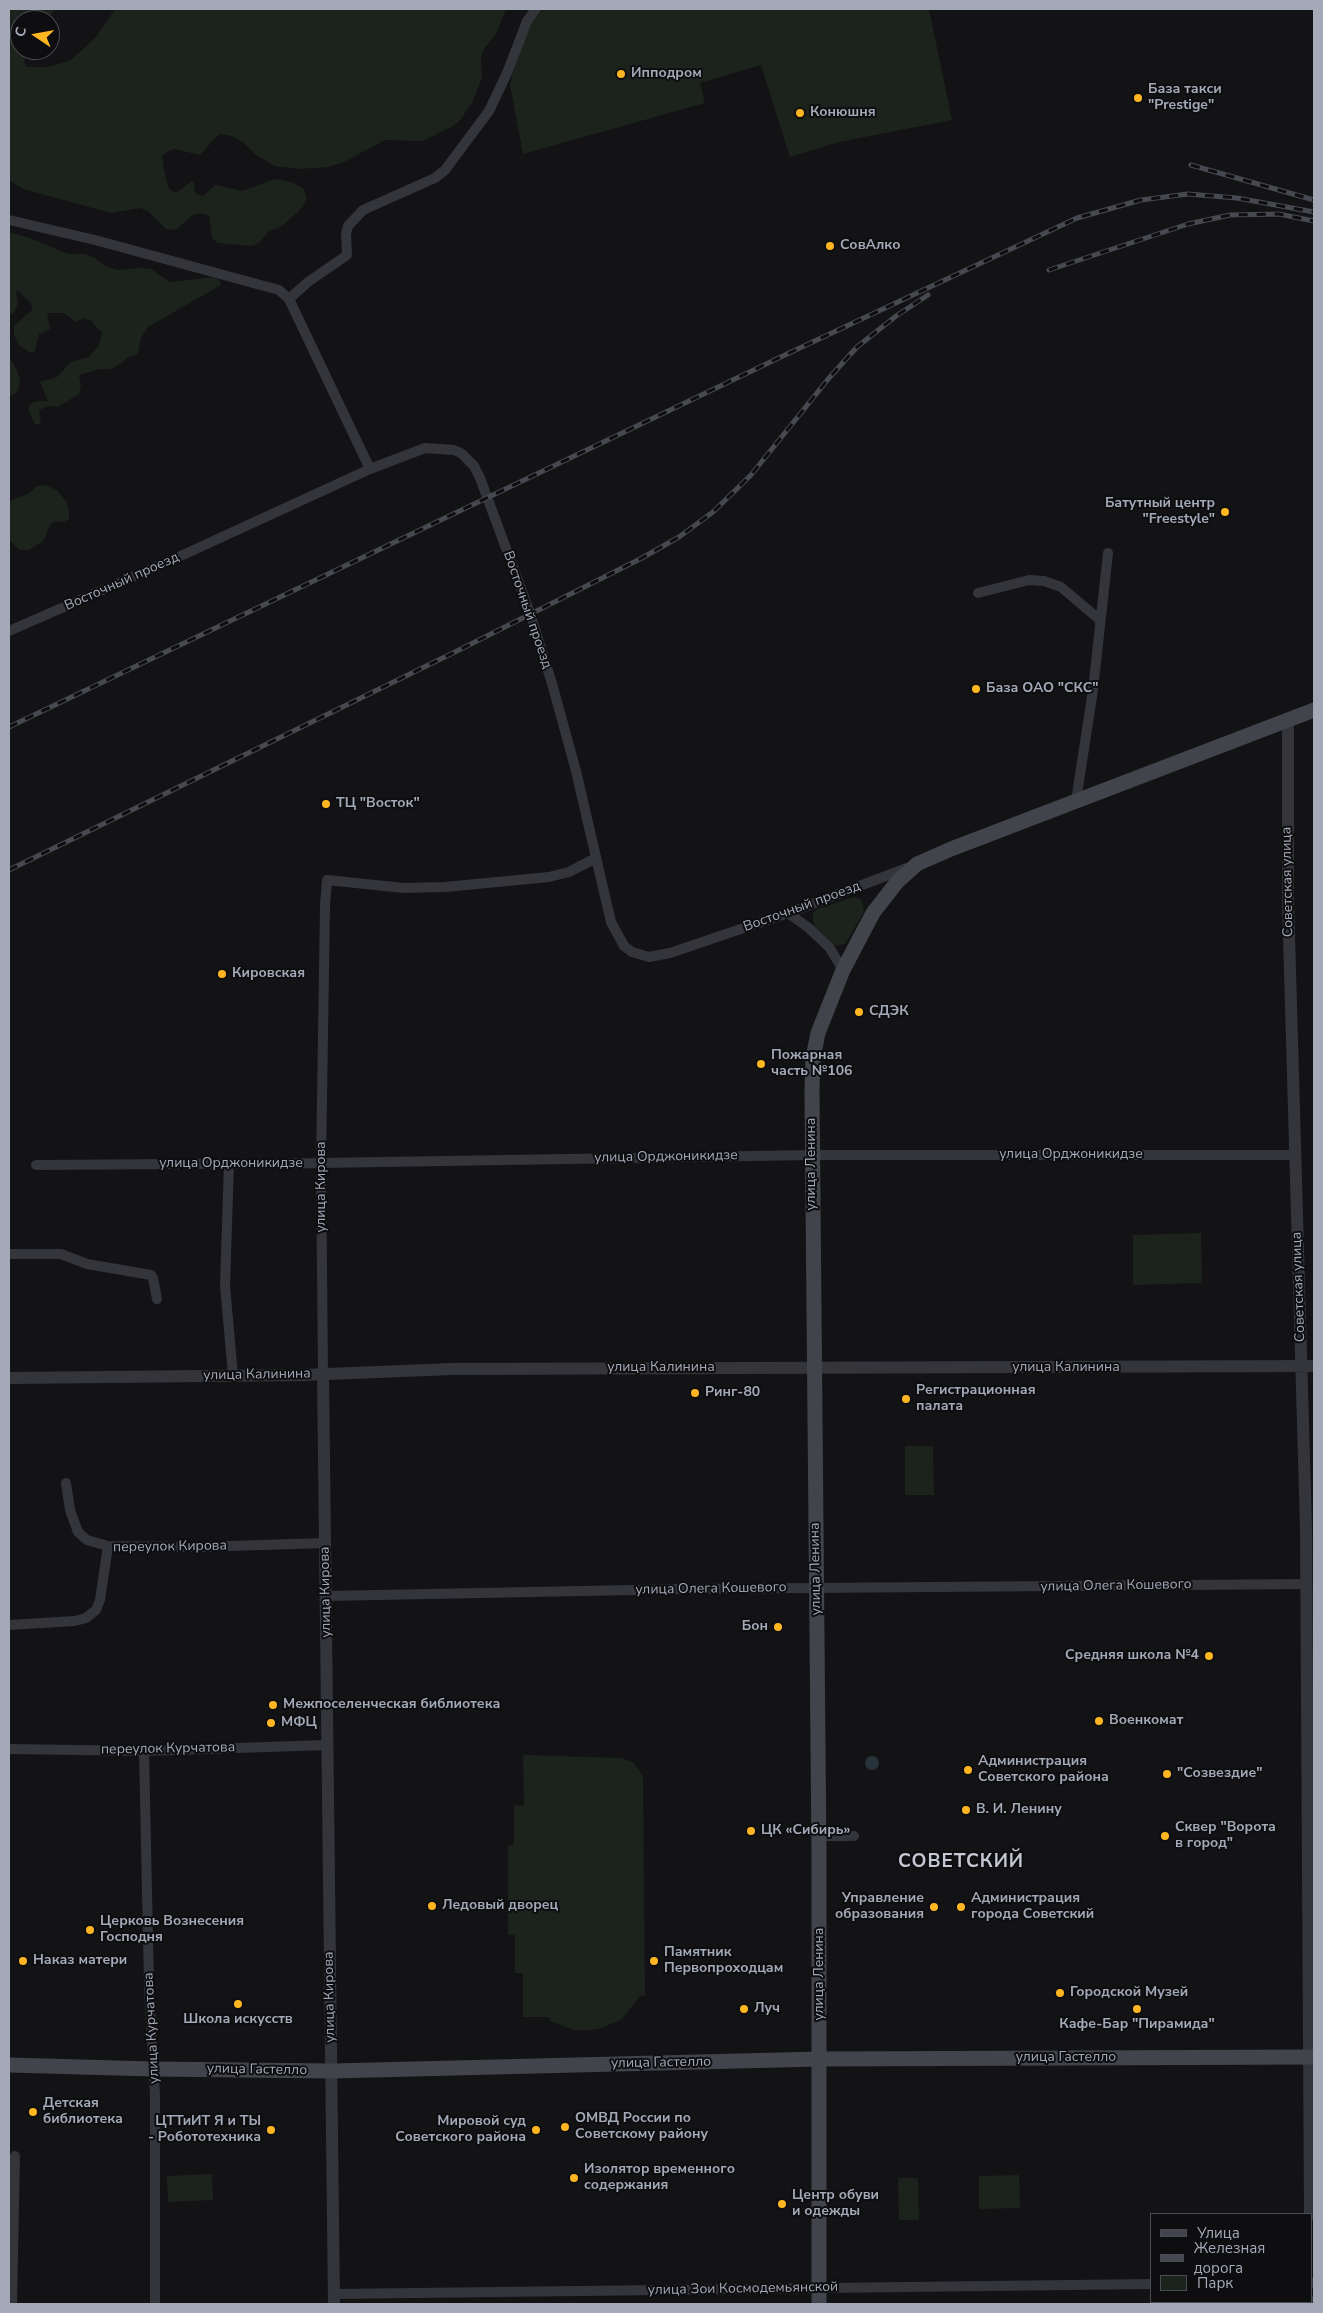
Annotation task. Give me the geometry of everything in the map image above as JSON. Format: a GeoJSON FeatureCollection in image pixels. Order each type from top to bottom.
{"type":"FeatureCollection","features":[{"type":"Feature","properties":{"kind":"main road","name":"улица Ленина"},"geometry":{"type":"LineString","coordinates":[[818,2304],[819,1836],[812,1073],[815,1046],[824,1016],[842,970],[873,912],[897,882],[917,864],[951,849],[1314,710]]}},
{"type":"Feature","properties":{"kind":"main road","name":"улица Гастелло"},"geometry":{"type":"LineString","coordinates":[[9,2065],[332,2071],[820,2059],[1312,2057]]}},
{"type":"Feature","properties":{"kind":"street"},"geometry":{"type":"LineString","coordinates":[[289,299],[308,282],[347,255],[346,234],[348,226],[363,210],[435,178],[445,170],[489,111],[507,73],[527,21],[536,9]]}},
{"type":"Feature","properties":{"kind":"street"},"geometry":{"type":"LineString","coordinates":[[9,220],[95,240],[279,290],[289,299],[370,469]]}},
{"type":"Feature","properties":{"kind":"street","name":"Восточный проезд"},"geometry":{"type":"LineString","coordinates":[[9,631],[185,554],[370,469],[413,452],[434,448],[454,450],[462,453],[474,466],[530,614],[576,771],[611,922],[624,946],[640,955],[660,956],[788,913],[917,864]]}},
{"type":"Feature","properties":{"kind":"street"},"geometry":{"type":"LineString","coordinates":[[1076,801],[1093,690],[1108,553]]}},
{"type":"Feature","properties":{"kind":"street"},"geometry":{"type":"LineString","coordinates":[[978,593],[1029,580],[1044,580],[1061,587],[1100,620]]}},
{"type":"Feature","properties":{"kind":"street","name":"Советская улица"},"geometry":{"type":"LineString","coordinates":[[1288,720],[1287,866],[1295,1154],[1308,1366],[1307,1584],[1312,2057],[1310,2213]]}},
{"type":"Feature","properties":{"kind":"street","name":"улица Кирова"},"geometry":{"type":"LineString","coordinates":[[334,2299],[321,1163],[324,906],[328,880],[404,888],[445,887],[554,876],[569,872],[596,858]]}},
{"type":"Feature","properties":{"kind":"street"},"geometry":{"type":"LineString","coordinates":[[788,913],[809,928],[829,947],[842,970]]}},
{"type":"Feature","properties":{"kind":"street","name":"улица Орджоникидзе"},"geometry":{"type":"LineString","coordinates":[[36,1165],[321,1163],[812,1155],[1295,1154]]}},
{"type":"Feature","properties":{"kind":"street"},"geometry":{"type":"LineString","coordinates":[[229,1163],[225,1286],[233,1375]]}},
{"type":"Feature","properties":{"kind":"street"},"geometry":{"type":"LineString","coordinates":[[9,1254],[61,1254],[87,1264],[151,1275],[154,1278],[157,1299]]}},
{"type":"Feature","properties":{"kind":"street","name":"улица Калинина"},"geometry":{"type":"LineString","coordinates":[[9,1378],[233,1375],[452,1369],[1308,1366]]}},
{"type":"Feature","properties":{"kind":"street"},"geometry":{"type":"LineString","coordinates":[[66,1483],[70,1510],[78,1532],[87,1540],[108,1546]]}},
{"type":"Feature","properties":{"kind":"street","name":"переулок Кирова"},"geometry":{"type":"LineString","coordinates":[[9,1625],[75,1621],[86,1618],[96,1610],[100,1600],[108,1546],[198,1547],[326,1543]]}},
{"type":"Feature","properties":{"kind":"street","name":"улица Олега Кошевого"},"geometry":{"type":"LineString","coordinates":[[326,1596],[816,1588],[1307,1584]]}},
{"type":"Feature","properties":{"kind":"street","name":"переулок Курчатова"},"geometry":{"type":"LineString","coordinates":[[9,1749],[144,1751],[328,1745]]}},
{"type":"Feature","properties":{"kind":"street","name":"улица Курчатова"},"geometry":{"type":"LineString","coordinates":[[144,1751],[149,1986],[153,2069],[155,2304]]}},
{"type":"Feature","properties":{"kind":"street"},"geometry":{"type":"LineString","coordinates":[[819,1836],[854,1836]]}},
{"type":"Feature","properties":{"kind":"street"},"geometry":{"type":"LineString","coordinates":[[12,2304],[15,2156]]}},
{"type":"Feature","properties":{"kind":"street","name":"улица Зои Космодемьянской"},"geometry":{"type":"LineString","coordinates":[[334,2299],[818,2288],[1150,2284]]}},
{"type":"Feature","properties":{"kind":"green space"},"geometry":{"type":"Polygon","coordinates":[[[9,9],[55,9],[10,10],[10,60],[25,60],[27,67],[47,67],[70,61],[96,37],[115,9],[506,9],[496,34],[483,50],[481,59],[482,78],[473,101],[455,125],[423,141],[385,140],[344,162],[328,167],[299,169],[275,166],[256,155],[244,143],[232,136],[219,134],[200,155],[174,149],[162,156],[169,189],[176,193],[192,181],[195,184],[194,191],[198,195],[203,196],[215,185],[242,191],[275,179],[292,182],[304,189],[307,199],[300,210],[282,226],[268,232],[259,243],[252,246],[218,243],[212,238],[209,215],[199,213],[193,215],[177,229],[170,230],[165,228],[148,211],[140,208],[111,213],[23,189],[9,180],[9,9]]]}},
{"type":"Feature","properties":{"kind":"green space","name":"Ипподром"},"geometry":{"type":"Polygon","coordinates":[[[544,9],[929,9],[952,120],[839,142],[790,157],[761,65],[700,83],[705,103],[523,154],[510,85],[516,58],[532,22],[544,9]]]}},
{"type":"Feature","properties":{"kind":"green space"},"geometry":{"type":"Polygon","coordinates":[[[9,232],[30,238],[68,254],[85,254],[95,258],[105,266],[118,270],[151,269],[170,282],[214,277],[220,281],[221,285],[148,327],[141,338],[138,353],[134,356],[126,358],[122,363],[111,369],[100,369],[79,375],[81,386],[79,394],[58,407],[48,406],[39,410],[41,425],[35,424],[28,409],[30,404],[36,401],[48,401],[40,382],[57,377],[71,362],[89,357],[99,345],[102,333],[90,320],[84,318],[76,322],[64,313],[47,313],[50,329],[39,334],[34,353],[19,345],[14,335],[14,326],[32,310],[32,305],[18,290],[16,292],[18,303],[15,311],[12,314],[9,312],[9,232]]]}},
{"type":"Feature","properties":{"kind":"green space"},"geometry":{"type":"Polygon","coordinates":[[[9,356],[18,372],[20,382],[17,392],[9,397],[9,356]]]}},
{"type":"Feature","properties":{"kind":"green space"},"geometry":{"type":"Polygon","coordinates":[[[45,485],[57,490],[67,502],[69,519],[64,522],[55,521],[50,525],[43,541],[29,550],[19,550],[9,539],[9,501],[28,494],[37,486],[45,485]]]}},
{"type":"Feature","properties":{"kind":"green space"},"geometry":{"type":"Polygon","coordinates":[[[854,897],[862,900],[864,912],[845,944],[834,946],[815,926],[813,913],[817,909],[854,897]]]}},
{"type":"Feature","properties":{"kind":"green space"},"geometry":{"type":"Polygon","coordinates":[[[1201,1233],[1202,1283],[1133,1285],[1133,1235],[1201,1233]]]}},
{"type":"Feature","properties":{"kind":"green space"},"geometry":{"type":"Polygon","coordinates":[[[905,1446],[933,1446],[934,1495],[905,1495],[905,1446]]]}},
{"type":"Feature","properties":{"kind":"green space"},"geometry":{"type":"Polygon","coordinates":[[[523,1755],[621,1758],[633,1762],[643,1776],[645,1995],[640,1996],[622,2019],[602,2028],[574,2030],[550,2021],[549,2017],[523,2017],[523,1973],[515,1973],[515,1935],[508,1935],[508,1845],[514,1845],[514,1806],[524,1805],[523,1755]]]}},
{"type":"Feature","properties":{"kind":"green space"},"geometry":{"type":"Polygon","coordinates":[[[212,2174],[213,2200],[168,2202],[167,2176],[212,2174]]]}},
{"type":"Feature","properties":{"kind":"green space"},"geometry":{"type":"Polygon","coordinates":[[[1019,2175],[1020,2208],[979,2209],[979,2176],[1019,2175]]]}},
{"type":"Feature","properties":{"kind":"green space"},"geometry":{"type":"Polygon","coordinates":[[[898,2178],[918,2178],[919,2220],[899,2220],[898,2178]]]}},
{"type":"Feature","properties":{"kind":"shaded area"},"geometry":{"type":"Polygon","coordinates":[[[869,1756],[875,1756],[879,1763],[875,1770],[869,1770],[865,1766],[865,1760],[869,1756]]]}},
{"type":"Feature","properties":{"kind":"railway"},"geometry":{"type":"LineString","coordinates":[[1191,165],[1314,200]]}},
{"type":"Feature","properties":{"kind":"railway"},"geometry":{"type":"LineString","coordinates":[[9,727],[787,354],[1077,218],[1141,200],[1188,194],[1237,198],[1314,212]]}},
{"type":"Feature","properties":{"kind":"railway"},"geometry":{"type":"LineString","coordinates":[[1049,270],[1188,224],[1230,215],[1279,214],[1314,221]]}},
{"type":"Feature","properties":{"kind":"railway"},"geometry":{"type":"LineString","coordinates":[[9,870],[459,650],[642,558],[679,537],[713,512],[751,475],[829,378],[857,347],[896,316],[928,295]]}},
{"type":"Feature","properties":{"kind":"place","name":"Ипподром"},"geometry":{"type":"Point","coordinates":[621,74]}},
{"type":"Feature","properties":{"kind":"place","name":"База такси \"Prestige\""},"geometry":{"type":"Point","coordinates":[1138,98]}},
{"type":"Feature","properties":{"kind":"place","name":"Конюшня"},"geometry":{"type":"Point","coordinates":[800,113]}},
{"type":"Feature","properties":{"kind":"place","name":"СовАлко"},"geometry":{"type":"Point","coordinates":[830,246]}},
{"type":"Feature","properties":{"kind":"place","name":"Батутный центр \"Freestyle\""},"geometry":{"type":"Point","coordinates":[1225,512]}},
{"type":"Feature","properties":{"kind":"place","name":"База ОАО \"СКС\""},"geometry":{"type":"Point","coordinates":[976,689]}},
{"type":"Feature","properties":{"kind":"place","name":"ТЦ \"Восток\""},"geometry":{"type":"Point","coordinates":[326,804]}},
{"type":"Feature","properties":{"kind":"place","name":"Кировская"},"geometry":{"type":"Point","coordinates":[222,974]}},
{"type":"Feature","properties":{"kind":"place","name":"СДЭК"},"geometry":{"type":"Point","coordinates":[859,1012]}},
{"type":"Feature","properties":{"kind":"place","name":"Пожарная часть №106"},"geometry":{"type":"Point","coordinates":[761,1064]}},
{"type":"Feature","properties":{"kind":"place","name":"Ринг-80"},"geometry":{"type":"Point","coordinates":[695,1393]}},
{"type":"Feature","properties":{"kind":"place","name":"Регистрационная палата"},"geometry":{"type":"Point","coordinates":[906,1399]}},
{"type":"Feature","properties":{"kind":"place","name":"Бон"},"geometry":{"type":"Point","coordinates":[778,1627]}},
{"type":"Feature","properties":{"kind":"place","name":"Средняя школа №4"},"geometry":{"type":"Point","coordinates":[1209,1656]}},
{"type":"Feature","properties":{"kind":"place","name":"Межпоселенческая библиотека"},"geometry":{"type":"Point","coordinates":[273,1705]}},
{"type":"Feature","properties":{"kind":"place","name":"Военкомат"},"geometry":{"type":"Point","coordinates":[1099,1721]}},
{"type":"Feature","properties":{"kind":"place","name":"МФЦ"},"geometry":{"type":"Point","coordinates":[271,1723]}},
{"type":"Feature","properties":{"kind":"place","name":"Администрация Советского района"},"geometry":{"type":"Point","coordinates":[968,1770]}},
{"type":"Feature","properties":{"kind":"place","name":"\"Созвездие\""},"geometry":{"type":"Point","coordinates":[1167,1774]}},
{"type":"Feature","properties":{"kind":"place","name":"В. И. Ленину"},"geometry":{"type":"Point","coordinates":[966,1810]}},
{"type":"Feature","properties":{"kind":"place","name":"ЦК «Сибирь»"},"geometry":{"type":"Point","coordinates":[751,1831]}},
{"type":"Feature","properties":{"kind":"place","name":"Сквер \"Ворота в город\""},"geometry":{"type":"Point","coordinates":[1165,1836]}},
{"type":"Feature","properties":{"kind":"place","name":"Ледовый дворец"},"geometry":{"type":"Point","coordinates":[432,1906]}},
{"type":"Feature","properties":{"kind":"place","name":"Управление образования"},"geometry":{"type":"Point","coordinates":[934,1907]}},
{"type":"Feature","properties":{"kind":"place","name":"Администрация города Советский"},"geometry":{"type":"Point","coordinates":[961,1907]}},
{"type":"Feature","properties":{"kind":"place","name":"Церковь Вознесения Господня"},"geometry":{"type":"Point","coordinates":[90,1930]}},
{"type":"Feature","properties":{"kind":"place","name":"Наказ матери"},"geometry":{"type":"Point","coordinates":[23,1961]}},
{"type":"Feature","properties":{"kind":"place","name":"Памятник Первопроходцам"},"geometry":{"type":"Point","coordinates":[654,1961]}},
{"type":"Feature","properties":{"kind":"place","name":"Городской Музей"},"geometry":{"type":"Point","coordinates":[1060,1993]}},
{"type":"Feature","properties":{"kind":"place","name":"Школа искусств"},"geometry":{"type":"Point","coordinates":[238,2004]}},
{"type":"Feature","properties":{"kind":"place","name":"Луч"},"geometry":{"type":"Point","coordinates":[744,2009]}},
{"type":"Feature","properties":{"kind":"place","name":"Кафе-Бар \"Пирамида\""},"geometry":{"type":"Point","coordinates":[1137,2009]}},
{"type":"Feature","properties":{"kind":"place","name":"Детская библиотека"},"geometry":{"type":"Point","coordinates":[33,2112]}},
{"type":"Feature","properties":{"kind":"place","name":"ОМВД России по Советскому району"},"geometry":{"type":"Point","coordinates":[565,2127]}},
{"type":"Feature","properties":{"kind":"place","name":"ЦТТиИТ Я и ТЫ - Робототехника"},"geometry":{"type":"Point","coordinates":[271,2130]}},
{"type":"Feature","properties":{"kind":"place","name":"Мировой суд Советского района"},"geometry":{"type":"Point","coordinates":[536,2130]}},
{"type":"Feature","properties":{"kind":"place","name":"Изолятор временного содержания"},"geometry":{"type":"Point","coordinates":[574,2178]}},
{"type":"Feature","properties":{"kind":"place","name":"Центр обуви и одежды"},"geometry":{"type":"Point","coordinates":[782,2204]}},
{"type":"Feature","properties":{"kind":"district","name":"СОВЕТСКИЙ"},"geometry":{"type":"Point","coordinates":[961,1862]}}]}
